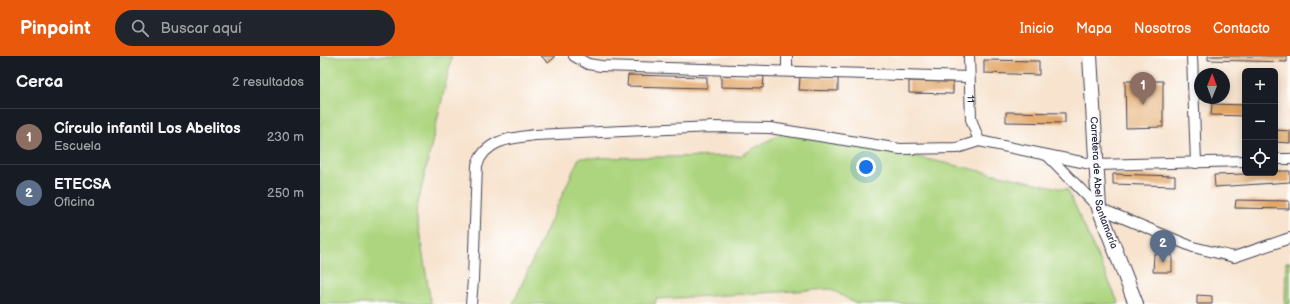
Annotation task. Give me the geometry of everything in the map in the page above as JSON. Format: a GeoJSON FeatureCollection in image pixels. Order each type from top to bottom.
{"type":"FeatureCollection","features":[{"type":"Feature","properties":{"kind":"main road","name":"Carretera de Abel Santamaría"},"geometry":{"type":"LineString","coordinates":[[1090,56],[1099,208],[1136,304]]}},
{"type":"Feature","properties":{"kind":"street"},"geometry":{"type":"LineString","coordinates":[[574,56],[588,64],[601,66],[969,77]]}},
{"type":"Feature","properties":{"kind":"street"},"geometry":{"type":"LineString","coordinates":[[787,56],[787,71]]}},
{"type":"Feature","properties":{"kind":"street","name":"11"},"geometry":{"type":"LineString","coordinates":[[969,56],[971,119],[979,141]]}},
{"type":"Feature","properties":{"kind":"street"},"geometry":{"type":"LineString","coordinates":[[1192,56],[1196,163]]}},
{"type":"Feature","properties":{"kind":"street"},"geometry":{"type":"LineString","coordinates":[[471,304],[476,165],[483,153],[490,146],[507,138],[535,135],[712,127],[770,128],[900,149],[957,148],[979,141],[1096,165],[1242,161]]}},
{"type":"Feature","properties":{"kind":"street"},"geometry":{"type":"LineString","coordinates":[[1047,155],[1099,208],[1193,247],[1234,256],[1290,238]]}},
{"type":"Feature","properties":{"kind":"street"},"geometry":{"type":"LineString","coordinates":[[1278,159],[1290,159]]}},
{"type":"Feature","properties":{"kind":"green space"},"geometry":{"type":"Polygon","coordinates":[[[320,56],[452,56],[416,212],[431,304],[320,304],[320,56]]]}},
{"type":"Feature","properties":{"kind":"green space"},"geometry":{"type":"Polygon","coordinates":[[[789,129],[1068,190],[1119,304],[856,304],[831,289],[656,299],[655,304],[513,304],[579,158],[740,156],[789,129]]]}},
{"type":"Feature","properties":{"kind":"green space"},"geometry":{"type":"Polygon","coordinates":[[[1286,262],[1290,262],[1290,304],[1285,304],[1286,262]]]}},
{"type":"Feature","properties":{"kind":"building"},"geometry":{"type":"Polygon","coordinates":[[[541,56],[554,56],[555,57],[548,63],[541,56]]]}},
{"type":"Feature","properties":{"kind":"building"},"geometry":{"type":"Polygon","coordinates":[[[1208,56],[1287,56],[1287,62],[1208,60],[1208,56]]]}},
{"type":"Feature","properties":{"kind":"building"},"geometry":{"type":"Polygon","coordinates":[[[984,60],[1039,61],[1039,75],[984,73],[984,60]]]}},
{"type":"Feature","properties":{"kind":"building"},"geometry":{"type":"Polygon","coordinates":[[[628,75],[707,77],[707,88],[627,86],[628,75]]]}},
{"type":"Feature","properties":{"kind":"building"},"geometry":{"type":"Polygon","coordinates":[[[721,75],[764,76],[763,88],[721,87],[721,75]]]}},
{"type":"Feature","properties":{"kind":"building"},"geometry":{"type":"Polygon","coordinates":[[[800,77],[838,78],[838,91],[799,90],[800,77]]]}},
{"type":"Feature","properties":{"kind":"building"},"geometry":{"type":"Polygon","coordinates":[[[909,81],[953,82],[953,94],[909,93],[909,81]]]}},
{"type":"Feature","properties":{"kind":"building"},"geometry":{"type":"Polygon","coordinates":[[[1125,81],[1163,81],[1163,127],[1126,128],[1125,81]]]}},
{"type":"Feature","properties":{"kind":"building"},"geometry":{"type":"Polygon","coordinates":[[[1212,104],[1242,105],[1242,116],[1211,115],[1212,104]]]}},
{"type":"Feature","properties":{"kind":"building"},"geometry":{"type":"Polygon","coordinates":[[[1006,112],[1065,113],[1065,123],[1006,122],[1006,112]]]}},
{"type":"Feature","properties":{"kind":"building"},"geometry":{"type":"Polygon","coordinates":[[[1278,130],[1290,131],[1290,143],[1278,142],[1278,130]]]}},
{"type":"Feature","properties":{"kind":"building"},"geometry":{"type":"Polygon","coordinates":[[[1278,171],[1290,171],[1290,182],[1215,187],[1214,175],[1242,174],[1242,176],[1278,176],[1278,171]]]}},
{"type":"Feature","properties":{"kind":"building"},"geometry":{"type":"Polygon","coordinates":[[[1113,174],[1175,176],[1175,186],[1113,184],[1113,174]]]}},
{"type":"Feature","properties":{"kind":"building"},"geometry":{"type":"Polygon","coordinates":[[[1236,200],[1289,201],[1289,209],[1235,208],[1236,200]]]}},
{"type":"Feature","properties":{"kind":"building"},"geometry":{"type":"Polygon","coordinates":[[[1154,254],[1172,255],[1172,272],[1153,272],[1154,254]]]}},
{"type":"Feature","properties":{"kind":"building"},"geometry":{"type":"Polygon","coordinates":[[[1197,295],[1212,296],[1212,304],[1197,304],[1197,295]]]}},
{"type":"Feature","properties":{"kind":"place","name":"Círculo infantil Los Abelitos"},"geometry":{"type":"Point","coordinates":[1143,105]}},
{"type":"Feature","properties":{"kind":"place","name":"ETECSA"},"geometry":{"type":"Point","coordinates":[1163,263]}}]}
